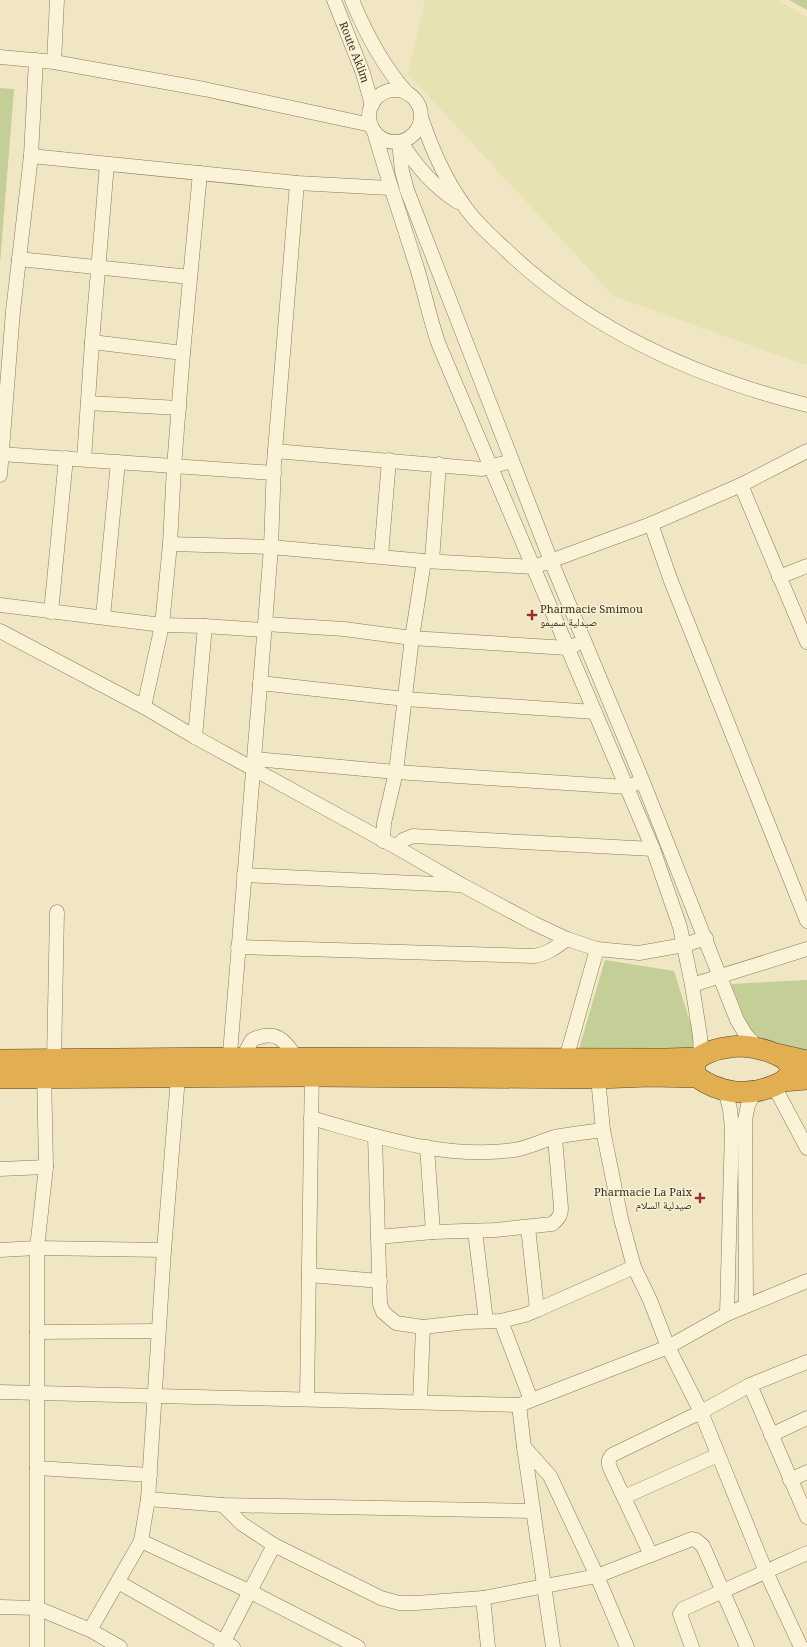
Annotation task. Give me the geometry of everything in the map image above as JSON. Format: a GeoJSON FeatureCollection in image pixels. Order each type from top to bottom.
{"type":"FeatureCollection","features":[{"type":"Feature","properties":{"kind":"highway"},"geometry":{"type":"LineString","coordinates":[[0,1078],[47,1066],[234,1064],[307,1065],[598,1078],[650,1076],[699,1063],[717,1050],[733,1047],[767,1051],[807,1074]]}},
{"type":"Feature","properties":{"kind":"highway"},"geometry":{"type":"LineString","coordinates":[[767,1051],[788,1064],[790,1070],[788,1076],[771,1086]]}},
{"type":"Feature","properties":{"kind":"highway"},"geometry":{"type":"LineString","coordinates":[[307,1065],[566,1059],[666,1059],[699,1063]]}},
{"type":"Feature","properties":{"kind":"highway"},"geometry":{"type":"LineString","coordinates":[[0,1060],[47,1066],[178,1077],[234,1064]]}},
{"type":"Feature","properties":{"kind":"highway"},"geometry":{"type":"LineString","coordinates":[[699,1063],[710,1085],[725,1090],[745,1092],[771,1086],[807,1074]]}},
{"type":"Feature","properties":{"kind":"street"},"geometry":{"type":"LineString","coordinates":[[54,62],[56,0]]}},
{"type":"Feature","properties":{"kind":"street","name":"Route Aklim"},"geometry":{"type":"LineString","coordinates":[[334,0],[361,68],[372,105]]}},
{"type":"Feature","properties":{"kind":"street","name":"Route Aklim"},"geometry":{"type":"LineString","coordinates":[[352,0],[375,50],[395,79],[407,93]]}},
{"type":"Feature","properties":{"kind":"street"},"geometry":{"type":"LineString","coordinates":[[0,57],[54,62],[204,88],[372,128],[385,140],[400,142],[412,137],[420,126],[422,114],[417,102],[407,93],[400,91],[387,92],[381,95],[372,105],[369,118],[372,128],[390,188],[418,270],[438,345],[534,566],[627,787],[653,849],[675,910],[692,985],[700,1036],[699,1063]]}},
{"type":"Feature","properties":{"kind":"street"},"geometry":{"type":"LineString","coordinates":[[0,475],[13,311],[31,156],[36,60]]}},
{"type":"Feature","properties":{"kind":"street"},"geometry":{"type":"LineString","coordinates":[[422,120],[444,173],[463,206]]}},
{"type":"Feature","properties":{"kind":"street"},"geometry":{"type":"LineString","coordinates":[[400,142],[416,165],[438,187],[463,206],[517,261],[586,314],[623,336],[662,356],[702,373],[742,388],[807,405]]}},
{"type":"Feature","properties":{"kind":"street"},"geometry":{"type":"LineString","coordinates":[[400,142],[402,170],[407,190],[551,561],[643,782],[741,1027],[751,1042],[767,1051]]}},
{"type":"Feature","properties":{"kind":"street"},"geometry":{"type":"LineString","coordinates":[[31,156],[297,183],[390,188]]}},
{"type":"Feature","properties":{"kind":"street"},"geometry":{"type":"LineString","coordinates":[[84,459],[107,164]]}},
{"type":"Feature","properties":{"kind":"street"},"geometry":{"type":"LineString","coordinates":[[402,170],[406,165],[416,165]]}},
{"type":"Feature","properties":{"kind":"street"},"geometry":{"type":"LineString","coordinates":[[144,707],[162,625],[170,544],[174,467],[183,353],[200,173]]}},
{"type":"Feature","properties":{"kind":"street"},"geometry":{"type":"LineString","coordinates":[[234,1064],[238,947],[265,627],[271,547],[274,473],[297,183]]}},
{"type":"Feature","properties":{"kind":"street"},"geometry":{"type":"LineString","coordinates":[[19,259],[190,277]]}},
{"type":"Feature","properties":{"kind":"street"},"geometry":{"type":"LineString","coordinates":[[92,342],[183,353]]}},
{"type":"Feature","properties":{"kind":"street"},"geometry":{"type":"LineString","coordinates":[[88,403],[179,408]]}},
{"type":"Feature","properties":{"kind":"street"},"geometry":{"type":"LineString","coordinates":[[276,451],[439,464],[482,469],[512,461]]}},
{"type":"Feature","properties":{"kind":"street"},"geometry":{"type":"LineString","coordinates":[[170,544],[271,547],[428,561],[534,566],[651,524],[741,485],[807,451]]}},
{"type":"Feature","properties":{"kind":"street"},"geometry":{"type":"LineString","coordinates":[[1,454],[274,473]]}},
{"type":"Feature","properties":{"kind":"street"},"geometry":{"type":"LineString","coordinates":[[51,612],[66,458]]}},
{"type":"Feature","properties":{"kind":"street"},"geometry":{"type":"LineString","coordinates":[[381,556],[390,460]]}},
{"type":"Feature","properties":{"kind":"street"},"geometry":{"type":"LineString","coordinates":[[102,617],[118,462]]}},
{"type":"Feature","properties":{"kind":"street"},"geometry":{"type":"LineString","coordinates":[[383,841],[384,823],[396,772],[412,638],[428,561],[439,464]]}},
{"type":"Feature","properties":{"kind":"street"},"geometry":{"type":"LineString","coordinates":[[741,485],[807,642]]}},
{"type":"Feature","properties":{"kind":"street"},"geometry":{"type":"LineString","coordinates":[[651,524],[674,589],[807,921]]}},
{"type":"Feature","properties":{"kind":"street"},"geometry":{"type":"LineString","coordinates":[[779,577],[807,566]]}},
{"type":"Feature","properties":{"kind":"street"},"geometry":{"type":"LineString","coordinates":[[0,605],[162,625],[344,629],[412,638],[568,648],[585,642]]}},
{"type":"Feature","properties":{"kind":"street"},"geometry":{"type":"LineString","coordinates":[[195,737],[205,626]]}},
{"type":"Feature","properties":{"kind":"street"},"geometry":{"type":"LineString","coordinates":[[0,631],[144,707],[195,737],[254,764],[383,841],[533,923],[567,939],[597,949],[639,953],[684,945],[706,938]]}},
{"type":"Feature","properties":{"kind":"street"},"geometry":{"type":"LineString","coordinates":[[260,684],[405,700],[595,712]]}},
{"type":"Feature","properties":{"kind":"street"},"geometry":{"type":"LineString","coordinates":[[254,764],[627,787],[643,782]]}},
{"type":"Feature","properties":{"kind":"street"},"geometry":{"type":"LineString","coordinates":[[396,847],[403,840],[413,836],[653,849]]}},
{"type":"Feature","properties":{"kind":"street"},"geometry":{"type":"LineString","coordinates":[[244,875],[462,885]]}},
{"type":"Feature","properties":{"kind":"street"},"geometry":{"type":"LineString","coordinates":[[37,1647],[37,1248],[46,1167],[47,1066],[57,912]]}},
{"type":"Feature","properties":{"kind":"street"},"geometry":{"type":"LineString","coordinates":[[238,947],[534,956],[543,955],[551,951],[567,939]]}},
{"type":"Feature","properties":{"kind":"street"},"geometry":{"type":"LineString","coordinates":[[566,1059],[597,949]]}},
{"type":"Feature","properties":{"kind":"street"},"geometry":{"type":"LineString","coordinates":[[692,985],[807,949]]}},
{"type":"Feature","properties":{"kind":"street"},"geometry":{"type":"LineString","coordinates":[[307,1065],[311,1118],[307,1399]]}},
{"type":"Feature","properties":{"kind":"street"},"geometry":{"type":"LineString","coordinates":[[90,1630],[141,1541],[148,1499],[158,1331],[178,1077]]}},
{"type":"Feature","properties":{"kind":"street"},"geometry":{"type":"LineString","coordinates":[[598,1078],[603,1130],[621,1219],[634,1267],[650,1300],[668,1347],[701,1412],[766,1572],[801,1647]]}},
{"type":"Feature","properties":{"kind":"street"},"geometry":{"type":"LineString","coordinates":[[746,1305],[745,1120],[748,1105],[771,1086],[807,1148]]}},
{"type":"Feature","properties":{"kind":"street"},"geometry":{"type":"LineString","coordinates":[[725,1090],[730,1109],[732,1129],[727,1314]]}},
{"type":"Feature","properties":{"kind":"street"},"geometry":{"type":"LineString","coordinates":[[311,1118],[375,1136],[428,1146],[476,1152],[515,1150],[555,1138],[603,1130]]}},
{"type":"Feature","properties":{"kind":"street"},"geometry":{"type":"LineString","coordinates":[[375,1136],[380,1304],[384,1312],[396,1322],[423,1327],[501,1321],[525,1315],[634,1267]]}},
{"type":"Feature","properties":{"kind":"street"},"geometry":{"type":"LineString","coordinates":[[378,1238],[433,1232],[528,1227],[552,1224],[558,1220],[561,1215],[555,1138]]}},
{"type":"Feature","properties":{"kind":"street"},"geometry":{"type":"LineString","coordinates":[[428,1146],[433,1232]]}},
{"type":"Feature","properties":{"kind":"street"},"geometry":{"type":"LineString","coordinates":[[0,1169],[46,1167]]}},
{"type":"Feature","properties":{"kind":"street"},"geometry":{"type":"LineString","coordinates":[[528,1227],[537,1310]]}},
{"type":"Feature","properties":{"kind":"street"},"geometry":{"type":"LineString","coordinates":[[475,1230],[486,1321]]}},
{"type":"Feature","properties":{"kind":"street"},"geometry":{"type":"LineString","coordinates":[[0,1250],[37,1248],[164,1250]]}},
{"type":"Feature","properties":{"kind":"street"},"geometry":{"type":"LineString","coordinates":[[309,1275],[380,1281]]}},
{"type":"Feature","properties":{"kind":"street"},"geometry":{"type":"LineString","coordinates":[[0,1392],[420,1402],[525,1402],[668,1347],[727,1314],[807,1281]]}},
{"type":"Feature","properties":{"kind":"street"},"geometry":{"type":"LineString","coordinates":[[501,1321],[525,1402],[524,1447],[553,1647]]}},
{"type":"Feature","properties":{"kind":"street"},"geometry":{"type":"LineString","coordinates":[[420,1402],[423,1327]]}},
{"type":"Feature","properties":{"kind":"street"},"geometry":{"type":"LineString","coordinates":[[37,1332],[158,1331]]}},
{"type":"Feature","properties":{"kind":"street"},"geometry":{"type":"LineString","coordinates":[[651,1554],[610,1468],[608,1462],[612,1455],[701,1412],[750,1384],[807,1362]]}},
{"type":"Feature","properties":{"kind":"street"},"geometry":{"type":"LineString","coordinates":[[750,1384],[790,1480],[807,1516]]}},
{"type":"Feature","properties":{"kind":"street"},"geometry":{"type":"LineString","coordinates":[[771,1435],[807,1418]]}},
{"type":"Feature","properties":{"kind":"street"},"geometry":{"type":"LineString","coordinates":[[524,1447],[550,1476],[597,1576],[627,1647]]}},
{"type":"Feature","properties":{"kind":"street"},"geometry":{"type":"LineString","coordinates":[[624,1497],[718,1455]]}},
{"type":"Feature","properties":{"kind":"street"},"geometry":{"type":"LineString","coordinates":[[37,1468],[150,1475]]}},
{"type":"Feature","properties":{"kind":"street"},"geometry":{"type":"LineString","coordinates":[[790,1480],[807,1472]]}},
{"type":"Feature","properties":{"kind":"street"},"geometry":{"type":"LineString","coordinates":[[148,1499],[223,1505],[533,1511]]}},
{"type":"Feature","properties":{"kind":"street"},"geometry":{"type":"LineString","coordinates":[[223,1505],[242,1524],[274,1545],[381,1598],[399,1603],[483,1598],[597,1576],[692,1539],[696,1540],[702,1546],[747,1647]]}},
{"type":"Feature","properties":{"kind":"street"},"geometry":{"type":"LineString","coordinates":[[141,1541],[251,1592],[358,1647]]}},
{"type":"Feature","properties":{"kind":"street"},"geometry":{"type":"LineString","coordinates":[[118,1582],[226,1645],[274,1545]]}},
{"type":"Feature","properties":{"kind":"street"},"geometry":{"type":"LineString","coordinates":[[692,1647],[681,1611],[685,1607],[722,1592],[807,1553]]}},
{"type":"Feature","properties":{"kind":"street"},"geometry":{"type":"LineString","coordinates":[[483,1598],[488,1647]]}},
{"type":"Feature","properties":{"kind":"street"},"geometry":{"type":"LineString","coordinates":[[0,1607],[37,1608],[90,1630],[120,1647]]}},
{"type":"Feature","properties":{"kind":"shaded area"},"geometry":{"type":"Polygon","coordinates":[[[425,0],[777,0],[807,17],[807,363],[805,365],[614,296],[408,74],[425,0]]]}},
{"type":"Feature","properties":{"kind":"green space"},"geometry":{"type":"Polygon","coordinates":[[[789,0],[807,0],[807,10],[789,0]]]}},
{"type":"Feature","properties":{"kind":"green space"},"geometry":{"type":"Polygon","coordinates":[[[0,88],[14,89],[0,264],[0,88]]]}},
{"type":"Feature","properties":{"kind":"green space"},"geometry":{"type":"Polygon","coordinates":[[[605,960],[674,971],[702,1060],[576,1059],[605,960]]]}},
{"type":"Feature","properties":{"kind":"green space"},"geometry":{"type":"Polygon","coordinates":[[[807,980],[807,1057],[761,1059],[731,984],[807,980]]]}},
{"type":"Feature","properties":{"kind":"place","name":"Pharmacie Smimou صيدلية سميمو"},"geometry":{"type":"Point","coordinates":[532,615]}},
{"type":"Feature","properties":{"kind":"place","name":"Pharmacie La Paix صيدلية السلام"},"geometry":{"type":"Point","coordinates":[700,1198]}}]}
